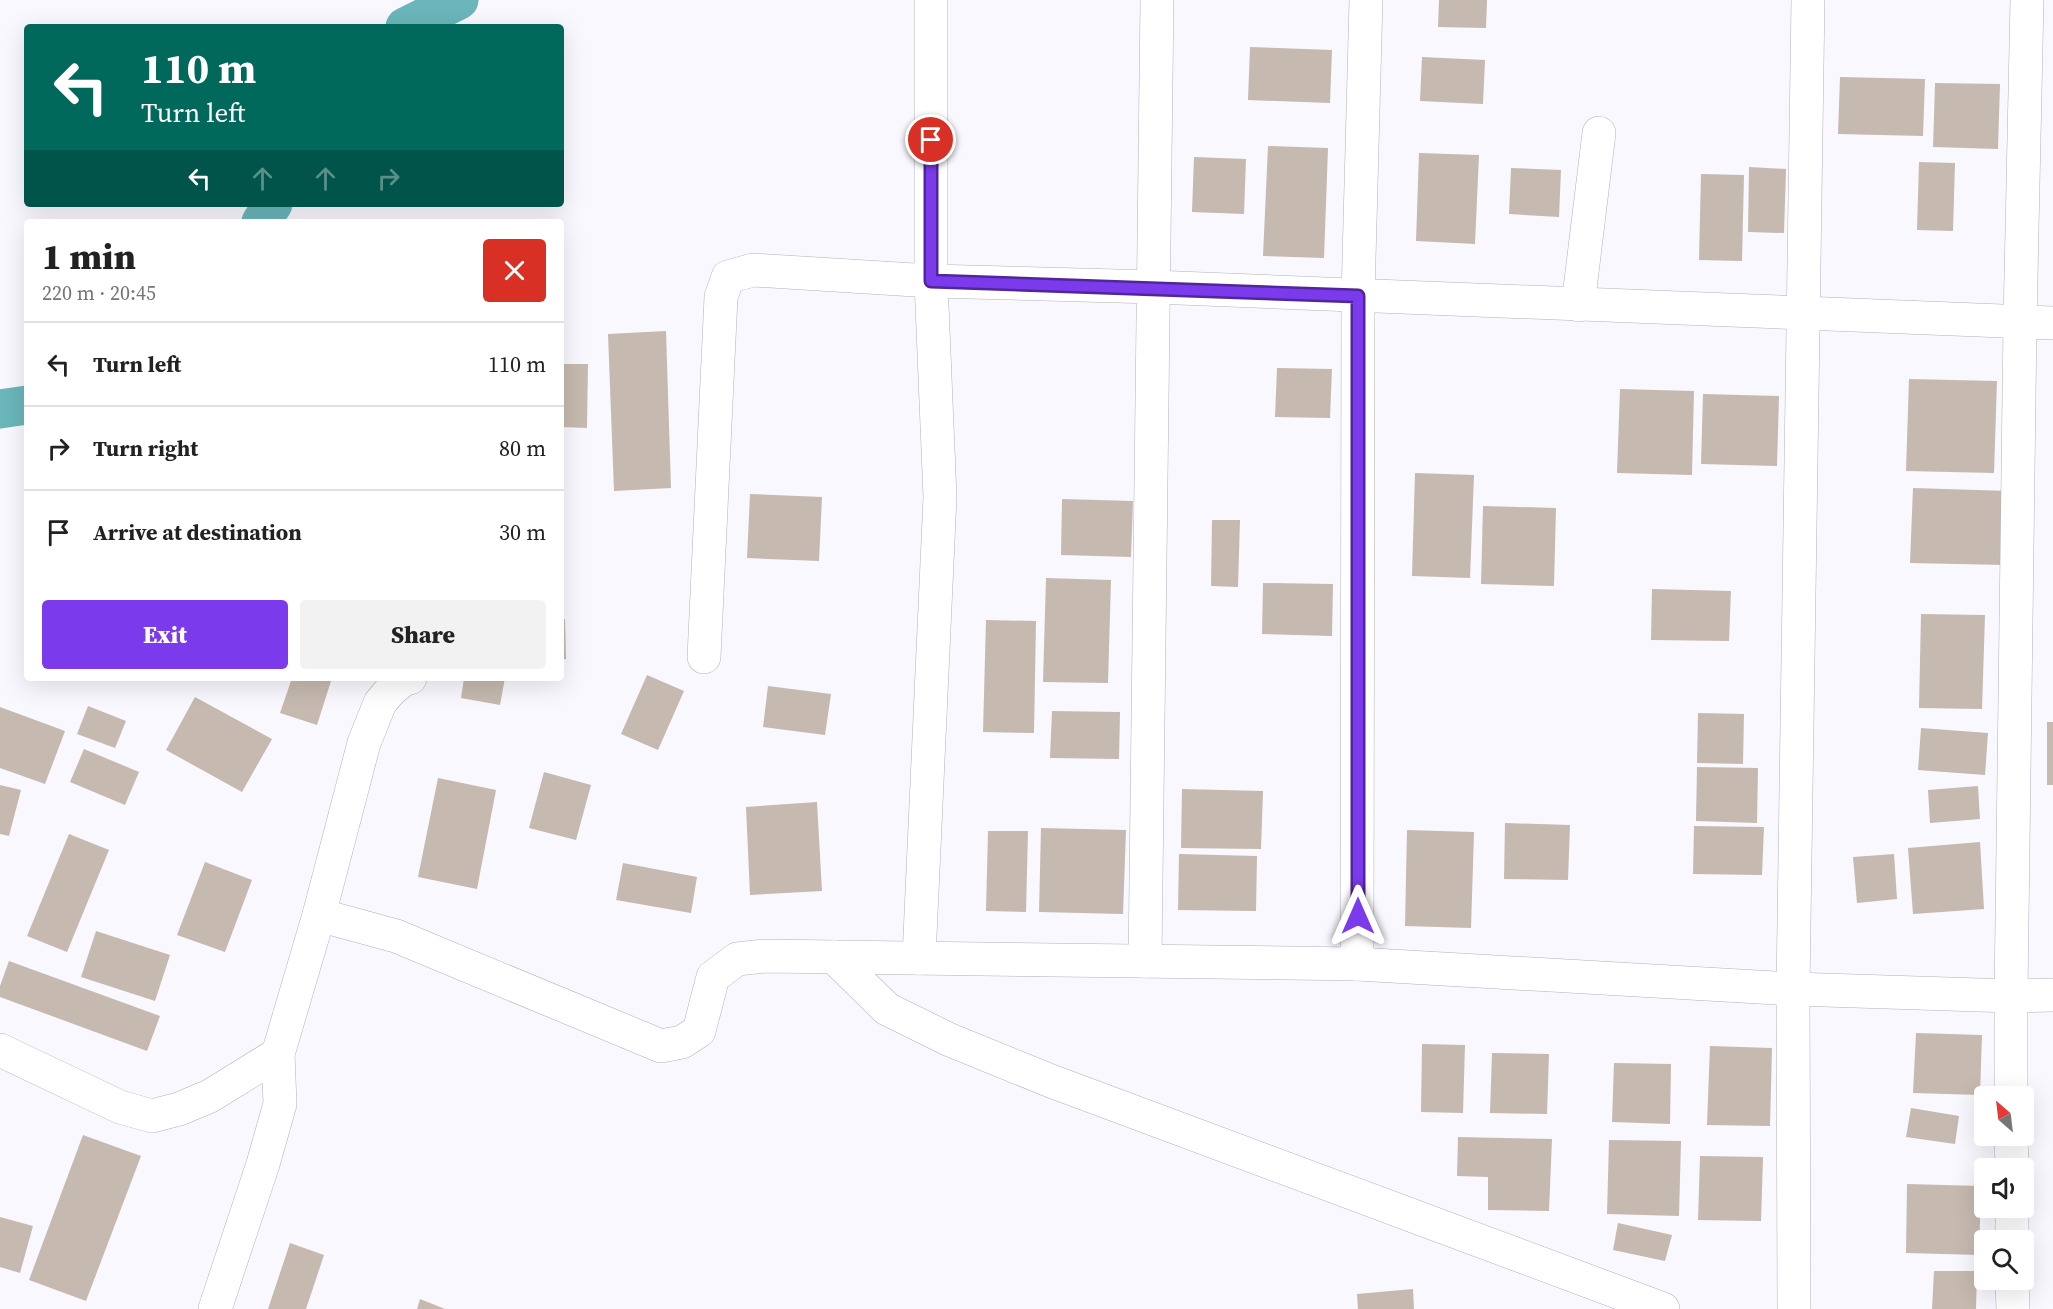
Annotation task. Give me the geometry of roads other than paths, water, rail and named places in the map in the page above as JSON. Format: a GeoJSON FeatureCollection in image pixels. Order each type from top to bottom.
{"type":"FeatureCollection","features":[{"type":"Feature","properties":{"kind":"street"},"geometry":{"type":"LineString","coordinates":[[919,958],[940,497],[931,281],[931,0]]}},
{"type":"Feature","properties":{"kind":"street"},"geometry":{"type":"LineString","coordinates":[[1145,961],[1157,0]]}},
{"type":"Feature","properties":{"kind":"street"},"geometry":{"type":"LineString","coordinates":[[1358,964],[1358,296],[1366,0]]}},
{"type":"Feature","properties":{"kind":"street"},"geometry":{"type":"LineString","coordinates":[[1794,1309],[1793,988],[1808,0]]}},
{"type":"Feature","properties":{"kind":"street"},"geometry":{"type":"LineString","coordinates":[[2011,1086],[2020,323],[2027,0]]}},
{"type":"Feature","properties":{"kind":"street"},"geometry":{"type":"LineString","coordinates":[[1578,304],[1599,133]]}},
{"type":"Feature","properties":{"kind":"street"},"geometry":{"type":"LineString","coordinates":[[704,657],[721,297],[728,276],[753,270],[931,281],[1154,287],[2053,323]]}},
{"type":"Feature","properties":{"kind":"street"},"geometry":{"type":"LineString","coordinates":[[215,1309],[263,1164],[280,1104],[278,1054],[320,915],[364,743],[380,703],[390,690],[402,681]]}},
{"type":"Feature","properties":{"kind":"street"},"geometry":{"type":"LineString","coordinates":[[320,915],[396,936],[661,1046],[682,1042],[699,1031],[713,977],[736,959],[765,956],[1358,964],[1793,988],[2011,996],[2053,995]]}},
{"type":"Feature","properties":{"kind":"street"},"geometry":{"type":"LineString","coordinates":[[834,957],[887,1009],[950,1040],[1051,1081],[1663,1309]]}},
{"type":"Feature","properties":{"kind":"street"},"geometry":{"type":"LineString","coordinates":[[0,1050],[120,1107],[152,1116],[179,1109],[210,1096],[278,1054]]}},
{"type":"Feature","properties":{"kind":"street"},"geometry":{"type":"LineString","coordinates":[[2013,1290],[2013,1309]]}},
{"type":"Feature","properties":{"kind":"waterway"},"geometry":{"type":"LineString","coordinates":[[411,24],[459,0]]}},
{"type":"Feature","properties":{"kind":"waterway"},"geometry":{"type":"LineString","coordinates":[[263,219],[271,207]]}},
{"type":"Feature","properties":{"kind":"waterway"},"geometry":{"type":"LineString","coordinates":[[0,409],[24,405]]}}]}
